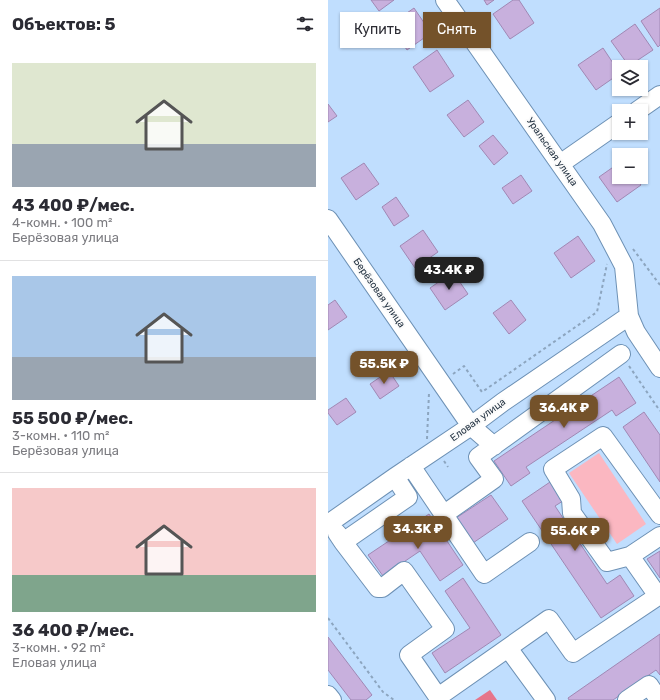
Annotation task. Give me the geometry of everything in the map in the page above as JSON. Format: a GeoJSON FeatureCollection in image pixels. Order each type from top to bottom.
{"type":"FeatureCollection","features":[{"type":"Feature","properties":{"kind":"street","name":"Уральская улица"},"geometry":{"type":"LineString","coordinates":[[445,0],[591,207],[615,246],[624,266],[629,316],[636,332],[660,368]]}},
{"type":"Feature","properties":{"kind":"street"},"geometry":{"type":"LineString","coordinates":[[647,104],[660,95]]}},
{"type":"Feature","properties":{"kind":"street"},"geometry":{"type":"LineString","coordinates":[[560,164],[612,128]]}},
{"type":"Feature","properties":{"kind":"street","name":"Берёзовая улица"},"geometry":{"type":"LineString","coordinates":[[328,219],[471,426],[494,446]]}},
{"type":"Feature","properties":{"kind":"street","name":"Еловая улица"},"geometry":{"type":"LineString","coordinates":[[329,523],[629,316]]}},
{"type":"Feature","properties":{"kind":"street"},"geometry":{"type":"LineString","coordinates":[[443,515],[494,479],[478,457],[621,354]]}},
{"type":"Feature","properties":{"kind":"street"},"geometry":{"type":"LineString","coordinates":[[660,515],[603,436],[553,469],[571,499],[572,513],[607,562],[630,556],[660,536]]}},
{"type":"Feature","properties":{"kind":"street"},"geometry":{"type":"LineString","coordinates":[[411,466],[484,574],[530,542]]}},
{"type":"Feature","properties":{"kind":"street"},"geometry":{"type":"LineString","coordinates":[[343,542],[408,498],[394,477]]}},
{"type":"Feature","properties":{"kind":"street"},"geometry":{"type":"LineString","coordinates":[[329,523],[378,588],[382,588],[404,571],[445,629],[409,655],[438,697],[549,619],[573,653],[659,595],[630,556]]}},
{"type":"Feature","properties":{"kind":"street"},"geometry":{"type":"LineString","coordinates":[[508,648],[546,700]]}},
{"type":"Feature","properties":{"kind":"street"},"geometry":{"type":"LineString","coordinates":[[627,700],[649,685],[660,700]]}},
{"type":"Feature","properties":{"kind":"street"},"geometry":{"type":"LineString","coordinates":[[328,695],[332,700]]}},
{"type":"Feature","properties":{"kind":"path"},"geometry":{"type":"LineString","coordinates":[[448,467],[427,439],[429,392],[464,366],[482,392],[597,312],[607,264],[603,254],[626,240],[660,285]]}},
{"type":"Feature","properties":{"kind":"path"},"geometry":{"type":"LineString","coordinates":[[328,618],[383,692],[394,700]]}},
{"type":"Feature","properties":{"kind":"shaded area"},"geometry":{"type":"Polygon","coordinates":[[[599,453],[646,524],[617,544],[569,473],[599,453]]]}},
{"type":"Feature","properties":{"kind":"shaded area"},"geometry":{"type":"Polygon","coordinates":[[[490,690],[497,700],[475,700],[490,690]]]}},
{"type":"Feature","properties":{"kind":"building"},"geometry":{"type":"Polygon","coordinates":[[[371,0],[394,0],[379,11],[371,0]]]}},
{"type":"Feature","properties":{"kind":"building"},"geometry":{"type":"Polygon","coordinates":[[[484,0],[494,0],[487,5],[484,0]]]}},
{"type":"Feature","properties":{"kind":"building"},"geometry":{"type":"Polygon","coordinates":[[[513,0],[519,0],[534,23],[510,39],[493,14],[513,0]]]}},
{"type":"Feature","properties":{"kind":"building"},"geometry":{"type":"Polygon","coordinates":[[[414,8],[423,21],[423,39],[415,44],[415,12],[408,12],[414,8]]]}},
{"type":"Feature","properties":{"kind":"building"},"geometry":{"type":"Polygon","coordinates":[[[660,8],[660,45],[658,47],[641,21],[660,8]]]}},
{"type":"Feature","properties":{"kind":"building"},"geometry":{"type":"Polygon","coordinates":[[[635,24],[653,50],[638,60],[625,60],[611,41],[635,24]]]}},
{"type":"Feature","properties":{"kind":"building"},"geometry":{"type":"Polygon","coordinates":[[[603,48],[612,62],[612,79],[596,90],[578,65],[603,48]]]}},
{"type":"Feature","properties":{"kind":"building"},"geometry":{"type":"Polygon","coordinates":[[[437,50],[454,76],[430,92],[413,67],[437,50]]]}},
{"type":"Feature","properties":{"kind":"building"},"geometry":{"type":"Polygon","coordinates":[[[468,100],[484,122],[464,137],[447,115],[468,100]]]}},
{"type":"Feature","properties":{"kind":"building"},"geometry":{"type":"Polygon","coordinates":[[[328,104],[337,116],[328,122],[328,104]]]}},
{"type":"Feature","properties":{"kind":"building"},"geometry":{"type":"Polygon","coordinates":[[[493,135],[508,153],[494,165],[479,146],[493,135]]]}},
{"type":"Feature","properties":{"kind":"building"},"geometry":{"type":"Polygon","coordinates":[[[364,163],[379,184],[356,200],[341,178],[364,163]]]}},
{"type":"Feature","properties":{"kind":"building"},"geometry":{"type":"Polygon","coordinates":[[[612,168],[612,184],[641,185],[617,202],[599,177],[612,168]]]}},
{"type":"Feature","properties":{"kind":"building"},"geometry":{"type":"Polygon","coordinates":[[[521,175],[532,191],[513,204],[502,188],[521,175]]]}},
{"type":"Feature","properties":{"kind":"building"},"geometry":{"type":"Polygon","coordinates":[[[396,197],[409,216],[394,226],[382,207],[396,197]]]}},
{"type":"Feature","properties":{"kind":"building"},"geometry":{"type":"Polygon","coordinates":[[[423,230],[438,252],[415,268],[400,246],[423,230]]]}},
{"type":"Feature","properties":{"kind":"building"},"geometry":{"type":"Polygon","coordinates":[[[578,236],[595,261],[571,278],[554,253],[578,236]]]}},
{"type":"Feature","properties":{"kind":"building"},"geometry":{"type":"Polygon","coordinates":[[[453,272],[468,294],[445,310],[430,288],[453,272]]]}},
{"type":"Feature","properties":{"kind":"building"},"geometry":{"type":"Polygon","coordinates":[[[335,300],[347,317],[328,330],[328,305],[335,300]]]}},
{"type":"Feature","properties":{"kind":"building"},"geometry":{"type":"Polygon","coordinates":[[[511,300],[526,320],[509,334],[493,313],[511,300]]]}},
{"type":"Feature","properties":{"kind":"building"},"geometry":{"type":"Polygon","coordinates":[[[389,371],[399,386],[380,399],[370,384],[389,371]]]}},
{"type":"Feature","properties":{"kind":"building"},"geometry":{"type":"Polygon","coordinates":[[[619,377],[636,403],[616,416],[612,410],[526,467],[530,473],[511,486],[494,461],[619,377]]]}},
{"type":"Feature","properties":{"kind":"building"},"geometry":{"type":"Polygon","coordinates":[[[346,398],[356,412],[337,425],[328,413],[328,410],[346,398]]]}},
{"type":"Feature","properties":{"kind":"building"},"geometry":{"type":"Polygon","coordinates":[[[644,412],[660,435],[660,482],[623,427],[644,412]]]}},
{"type":"Feature","properties":{"kind":"building"},"geometry":{"type":"Polygon","coordinates":[[[553,480],[566,499],[555,506],[607,584],[620,575],[634,596],[601,618],[522,501],[553,480]]]}},
{"type":"Feature","properties":{"kind":"building"},"geometry":{"type":"Polygon","coordinates":[[[491,495],[508,519],[470,545],[453,520],[491,495]]]}},
{"type":"Feature","properties":{"kind":"building"},"geometry":{"type":"Polygon","coordinates":[[[429,514],[463,565],[440,581],[420,551],[383,576],[368,555],[429,514]]]}},
{"type":"Feature","properties":{"kind":"building"},"geometry":{"type":"Polygon","coordinates":[[[660,551],[660,578],[647,559],[660,551]]]}},
{"type":"Feature","properties":{"kind":"building"},"geometry":{"type":"Polygon","coordinates":[[[463,578],[501,635],[445,673],[432,653],[470,628],[445,591],[463,578]]]}},
{"type":"Feature","properties":{"kind":"building"},"geometry":{"type":"Polygon","coordinates":[[[660,634],[660,675],[656,670],[613,700],[569,700],[568,698],[660,634]]]}},
{"type":"Feature","properties":{"kind":"building"},"geometry":{"type":"Polygon","coordinates":[[[328,637],[372,695],[366,700],[351,700],[328,670],[328,637]]]}}]}
